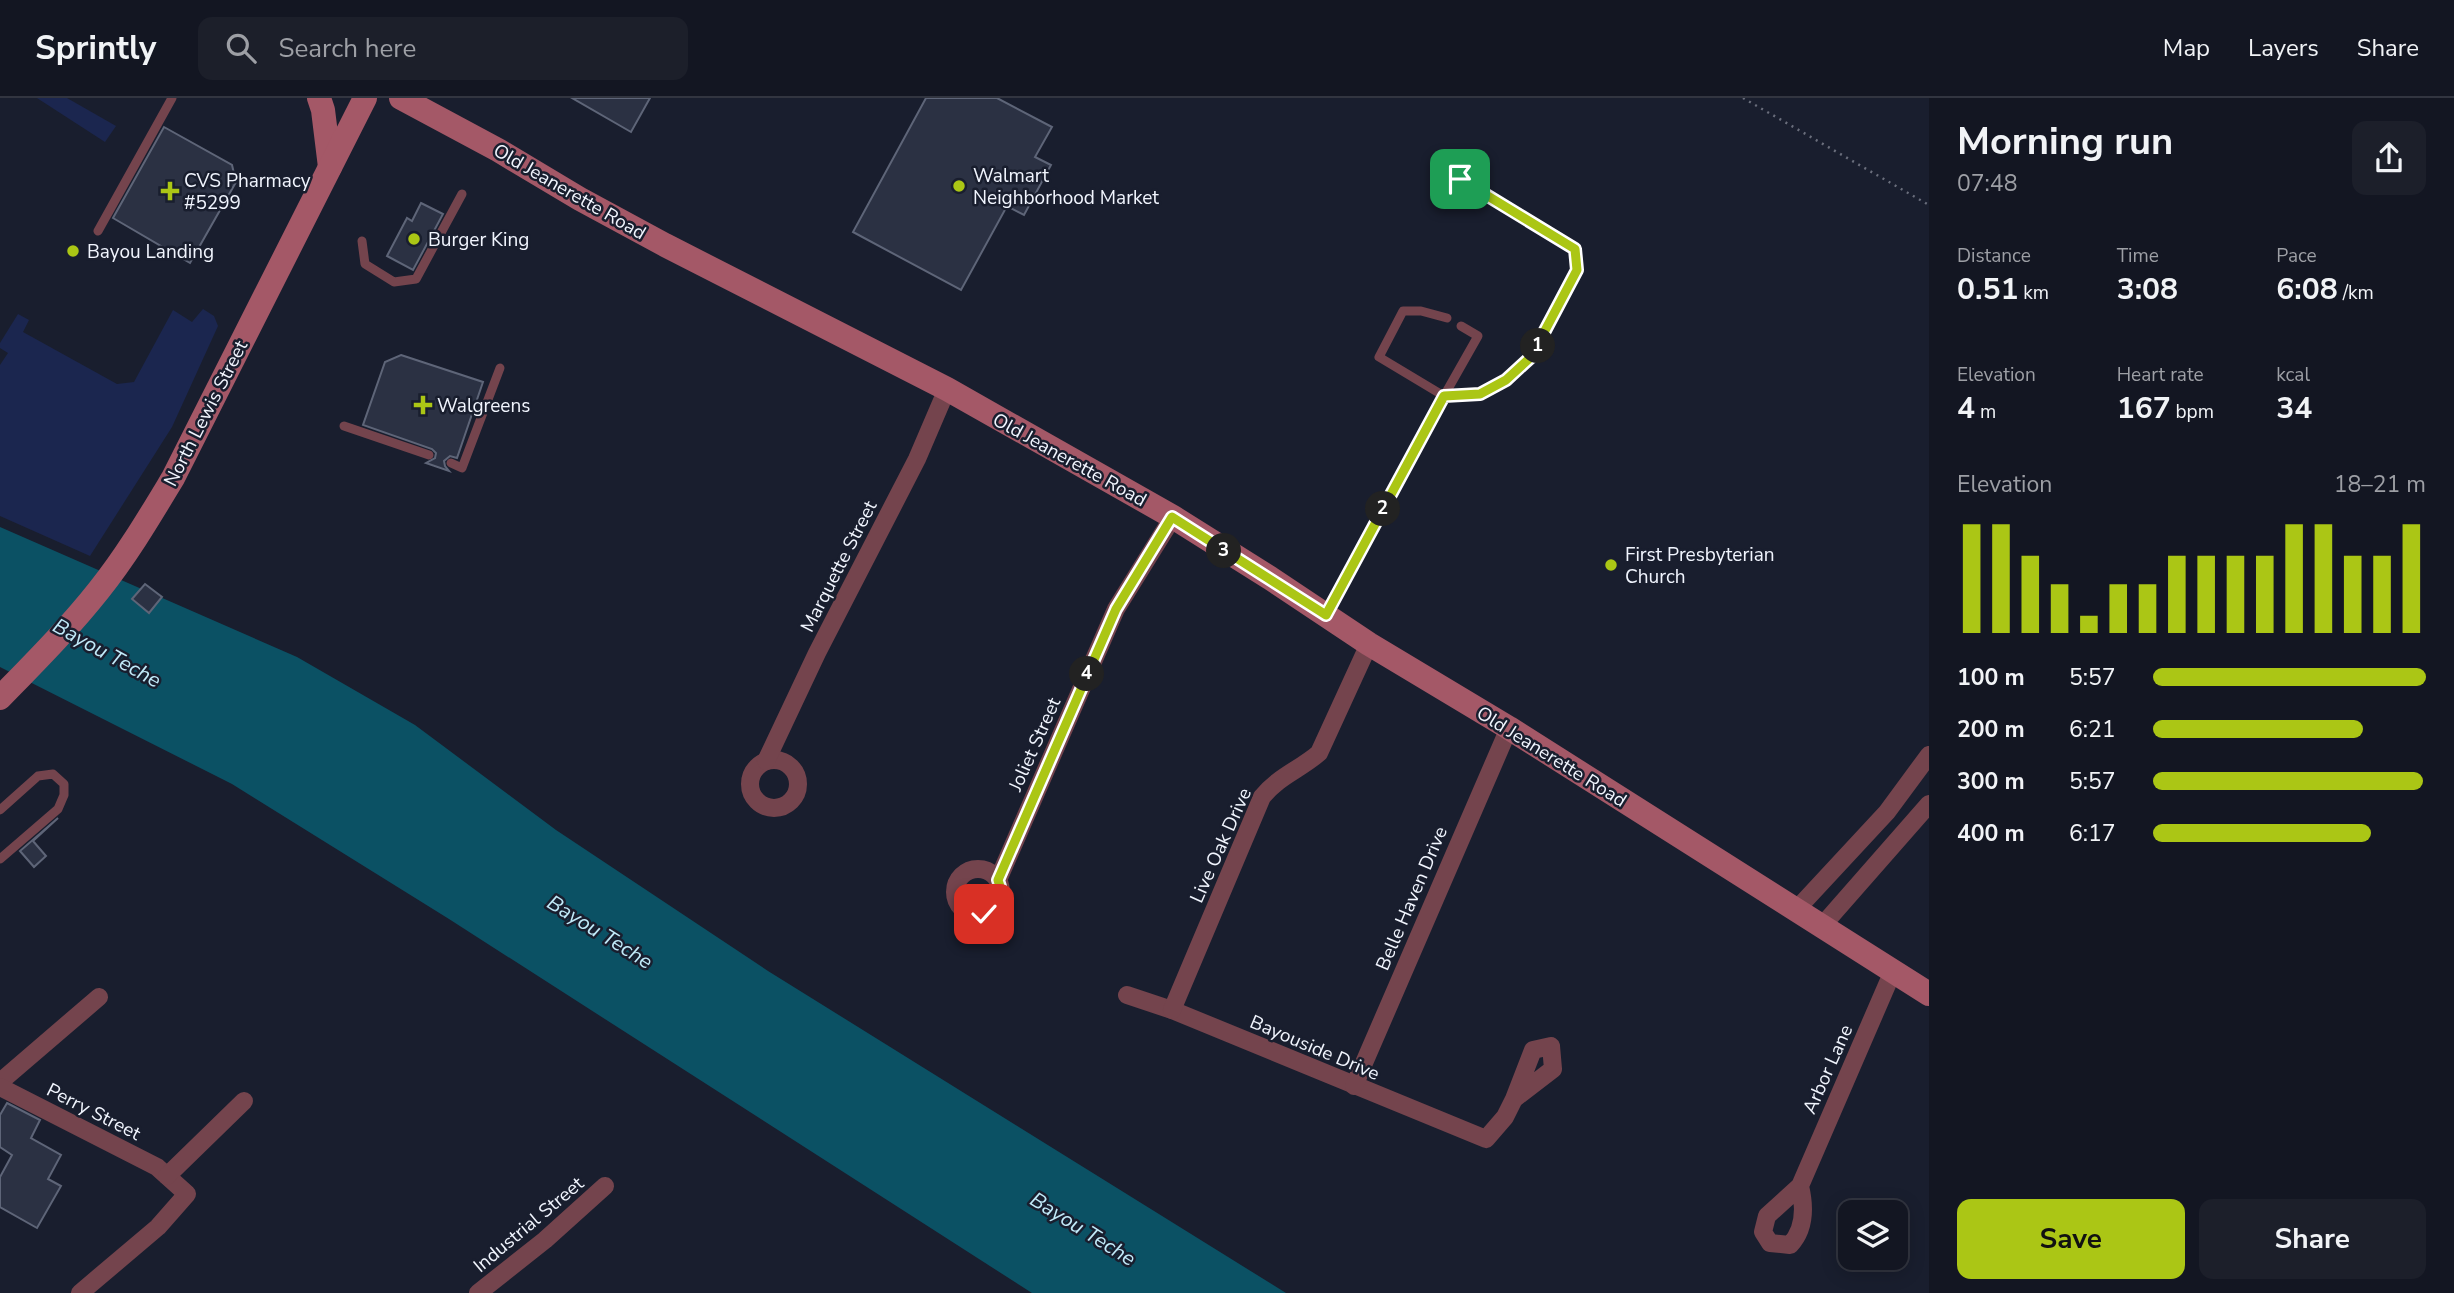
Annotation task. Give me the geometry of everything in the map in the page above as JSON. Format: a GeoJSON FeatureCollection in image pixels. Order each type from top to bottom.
{"type":"FeatureCollection","features":[{"type":"Feature","properties":{"kind":"main road"},"geometry":{"type":"LineString","coordinates":[[319,98],[330,167]]}},
{"type":"Feature","properties":{"kind":"main road","name":"North Lewis Street"},"geometry":{"type":"LineString","coordinates":[[0,698],[38,660],[98,592],[145,525],[173,478],[365,98]]}},
{"type":"Feature","properties":{"kind":"main road","name":"Old Jeanerette Road"},"geometry":{"type":"LineString","coordinates":[[401,98],[665,245],[947,389],[1172,517],[1369,644],[1509,728],[1929,994]]}},
{"type":"Feature","properties":{"kind":"street","name":"Marquette Street"},"geometry":{"type":"LineString","coordinates":[[766,761],[817,653],[917,458],[947,389]]}},
{"type":"Feature","properties":{"kind":"street","name":"Joliet Street"},"geometry":{"type":"LineString","coordinates":[[998,880],[1116,609],[1172,517]]}},
{"type":"Feature","properties":{"kind":"street","name":"Live Oak Drive"},"geometry":{"type":"LineString","coordinates":[[1172,1010],[1262,797],[1285,774],[1319,754],[1369,644]]}},
{"type":"Feature","properties":{"kind":"street","name":"Belle Haven Drive"},"geometry":{"type":"LineString","coordinates":[[1354,1086],[1509,728]]}},
{"type":"Feature","properties":{"kind":"street"},"geometry":{"type":"LineString","coordinates":[[1796,910],[1887,812],[1929,755]]}},
{"type":"Feature","properties":{"kind":"street"},"geometry":{"type":"LineString","coordinates":[[1822,926],[1929,804]]}},
{"type":"Feature","properties":{"kind":"street","name":"Arbor Lane"},"geometry":{"type":"LineString","coordinates":[[1800,1186],[1893,971]]}},
{"type":"Feature","properties":{"kind":"street","name":"Bayouside Drive"},"geometry":{"type":"LineString","coordinates":[[1127,995],[1172,1010],[1486,1139],[1505,1117],[1514,1099]]}},
{"type":"Feature","properties":{"kind":"street"},"geometry":{"type":"LineString","coordinates":[[0,1082],[99,997]]}},
{"type":"Feature","properties":{"kind":"street","name":"Perry Street"},"geometry":{"type":"LineString","coordinates":[[0,1087],[157,1167],[187,1194],[158,1227],[80,1293]]}},
{"type":"Feature","properties":{"kind":"street"},"geometry":{"type":"LineString","coordinates":[[167,1176],[244,1101]]}},
{"type":"Feature","properties":{"kind":"street","name":"Industrial Street"},"geometry":{"type":"LineString","coordinates":[[478,1293],[545,1240],[605,1186]]}},
{"type":"Feature","properties":{"kind":"lane"},"geometry":{"type":"LineString","coordinates":[[98,231],[172,98]]}},
{"type":"Feature","properties":{"kind":"lane"},"geometry":{"type":"LineString","coordinates":[[1447,318],[1421,311],[1403,312],[1378,357],[1444,396],[1480,394],[1506,380],[1531,357],[1577,270],[1575,249],[1460,179]]}},
{"type":"Feature","properties":{"kind":"lane"},"geometry":{"type":"LineString","coordinates":[[362,241],[365,264],[394,282],[416,279],[463,194]]}},
{"type":"Feature","properties":{"kind":"lane"},"geometry":{"type":"LineString","coordinates":[[1326,615],[1478,336],[1461,326]]}},
{"type":"Feature","properties":{"kind":"lane"},"geometry":{"type":"LineString","coordinates":[[451,463],[462,468],[500,368]]}},
{"type":"Feature","properties":{"kind":"lane"},"geometry":{"type":"LineString","coordinates":[[344,426],[429,455]]}},
{"type":"Feature","properties":{"kind":"lane"},"geometry":{"type":"LineString","coordinates":[[0,810],[42,774],[53,774],[64,785],[64,795],[58,808],[0,859]]}},
{"type":"Feature","properties":{"kind":"path"},"geometry":{"type":"LineString","coordinates":[[1743,98],[1929,205]]}},
{"type":"Feature","properties":{"kind":"shaded area"},"geometry":{"type":"Polygon","coordinates":[[[37,98],[67,98],[116,126],[105,142],[37,98]]]}},
{"type":"Feature","properties":{"kind":"shaded area"},"geometry":{"type":"Polygon","coordinates":[[[203,309],[214,316],[218,326],[172,427],[90,556],[0,516],[0,365],[8,353],[0,348],[0,343],[18,314],[29,320],[23,332],[117,384],[134,382],[173,310],[192,322],[203,309]]]}},
{"type":"Feature","properties":{"kind":"water","name":"Bayou Teche"},"geometry":{"type":"Polygon","coordinates":[[[0,527],[297,657],[415,725],[556,830],[768,971],[1286,1293],[1032,1293],[449,919],[232,784],[0,667],[0,527]]]}},
{"type":"Feature","properties":{"kind":"building"},"geometry":{"type":"Polygon","coordinates":[[[572,98],[650,98],[631,132],[572,98]]]}},
{"type":"Feature","properties":{"kind":"building","name":"Walmart Neighborhood Market"},"geometry":{"type":"Polygon","coordinates":[[[926,98],[997,98],[1052,127],[1035,157],[1051,165],[1024,215],[1007,206],[961,290],[853,232],[926,98]]]}},
{"type":"Feature","properties":{"kind":"building","name":"CVS Pharmacy #5299"},"geometry":{"type":"Polygon","coordinates":[[[164,127],[232,165],[236,182],[190,263],[113,218],[164,127]]]}},
{"type":"Feature","properties":{"kind":"building","name":"Burger King"},"geometry":{"type":"Polygon","coordinates":[[[421,203],[443,214],[413,270],[387,256],[407,218],[412,221],[421,203]]]}},
{"type":"Feature","properties":{"kind":"building","name":"Walgreens"},"geometry":{"type":"Polygon","coordinates":[[[401,355],[483,382],[457,458],[450,456],[444,461],[449,471],[426,463],[435,458],[436,453],[432,449],[363,425],[385,362],[401,355]]]}},
{"type":"Feature","properties":{"kind":"building"},"geometry":{"type":"Polygon","coordinates":[[[145,584],[162,597],[149,613],[132,599],[145,584]]]}},
{"type":"Feature","properties":{"kind":"building"},"geometry":{"type":"Polygon","coordinates":[[[58,818],[33,841],[46,856],[34,867],[20,851],[58,818]]]}},
{"type":"Feature","properties":{"kind":"building"},"geometry":{"type":"Polygon","coordinates":[[[7,1103],[40,1120],[31,1138],[61,1155],[48,1179],[61,1186],[37,1228],[0,1207],[0,1177],[12,1155],[0,1147],[0,1115],[7,1103]]]}},
{"type":"Feature","properties":{"kind":"place","name":"Walmart Neighborhood Market"},"geometry":{"type":"Point","coordinates":[959,186]}},
{"type":"Feature","properties":{"kind":"place","name":"CVS Pharmacy #5299"},"geometry":{"type":"Point","coordinates":[170,191]}},
{"type":"Feature","properties":{"kind":"place","name":"Burger King"},"geometry":{"type":"Point","coordinates":[414,239]}},
{"type":"Feature","properties":{"kind":"place","name":"Bayou Landing"},"geometry":{"type":"Point","coordinates":[73,251]}},
{"type":"Feature","properties":{"kind":"place","name":"Walgreens"},"geometry":{"type":"Point","coordinates":[423,405]}},
{"type":"Feature","properties":{"kind":"place","name":"First Presbyterian Church"},"geometry":{"type":"Point","coordinates":[1611,565]}},
{"type":"Feature","properties":{"kind":"route"},"geometry":{"type":"LineString","coordinates":[[984,914],[991,912],[1000,901],[1001,887],[998,880],[1116,609],[1172,517],[1326,615],[1444,396],[1480,394],[1506,380],[1531,357],[1577,270],[1575,249],[1460,179]]}}]}
